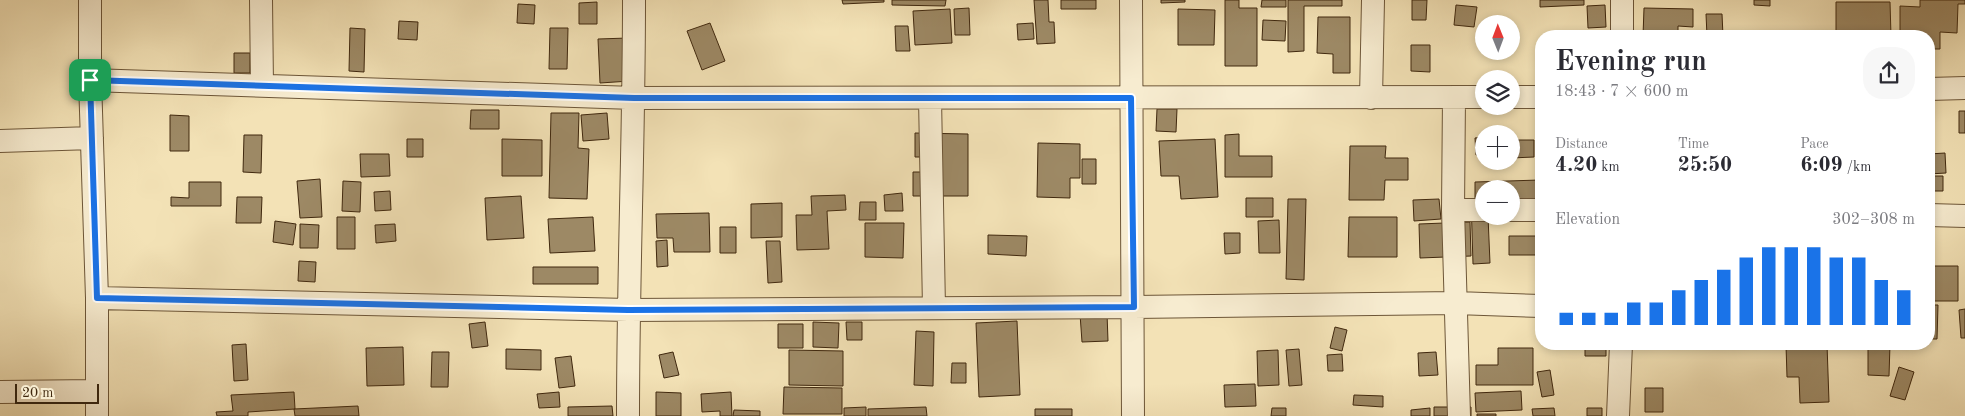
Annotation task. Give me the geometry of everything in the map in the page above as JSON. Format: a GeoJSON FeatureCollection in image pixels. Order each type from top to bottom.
{"type":"FeatureCollection","features":[{"type":"Feature","properties":{"kind":"street"},"geometry":{"type":"LineString","coordinates":[[90,0],[90,80],[97,298],[97,416]]}},
{"type":"Feature","properties":{"kind":"street"},"geometry":{"type":"LineString","coordinates":[[261,0],[262,85]]}},
{"type":"Feature","properties":{"kind":"street"},"geometry":{"type":"LineString","coordinates":[[628,416],[628,310],[634,98],[634,0]]}},
{"type":"Feature","properties":{"kind":"street"},"geometry":{"type":"LineString","coordinates":[[1131,0],[1134,307],[1133,416]]}},
{"type":"Feature","properties":{"kind":"street"},"geometry":{"type":"LineString","coordinates":[[1371,98],[1373,0]]}},
{"type":"Feature","properties":{"kind":"street"},"geometry":{"type":"LineString","coordinates":[[1622,0],[1622,30]]}},
{"type":"Feature","properties":{"kind":"street"},"geometry":{"type":"LineString","coordinates":[[90,80],[634,98],[1475,97]]}},
{"type":"Feature","properties":{"kind":"street"},"geometry":{"type":"LineString","coordinates":[[1935,89],[1965,88]]}},
{"type":"Feature","properties":{"kind":"street"},"geometry":{"type":"LineString","coordinates":[[1454,97],[1453,210],[1459,416]]}},
{"type":"Feature","properties":{"kind":"street"},"geometry":{"type":"LineString","coordinates":[[1520,97],[1535,97]]}},
{"type":"Feature","properties":{"kind":"street"},"geometry":{"type":"LineString","coordinates":[[930,98],[934,308]]}},
{"type":"Feature","properties":{"kind":"street"},"geometry":{"type":"LineString","coordinates":[[0,142],[92,138]]}},
{"type":"Feature","properties":{"kind":"street"},"geometry":{"type":"LineString","coordinates":[[1453,210],[1475,210]]}},
{"type":"Feature","properties":{"kind":"street"},"geometry":{"type":"LineString","coordinates":[[1520,210],[1535,210]]}},
{"type":"Feature","properties":{"kind":"street"},"geometry":{"type":"LineString","coordinates":[[1935,215],[1965,216]]}},
{"type":"Feature","properties":{"kind":"street"},"geometry":{"type":"LineString","coordinates":[[97,298],[628,310],[1456,303],[1535,306]]}},
{"type":"Feature","properties":{"kind":"street"},"geometry":{"type":"LineString","coordinates":[[1618,416],[1621,350]]}},
{"type":"Feature","properties":{"kind":"street"},"geometry":{"type":"LineString","coordinates":[[0,392],[96,392]]}},
{"type":"Feature","properties":{"kind":"building"},"geometry":{"type":"Polygon","coordinates":[[[842,0],[884,0],[884,2],[843,4],[842,0]]]}},
{"type":"Feature","properties":{"kind":"building"},"geometry":{"type":"Polygon","coordinates":[[[892,0],[946,0],[945,6],[892,5],[892,0]]]}},
{"type":"Feature","properties":{"kind":"building"},"geometry":{"type":"Polygon","coordinates":[[[1034,0],[1048,0],[1049,22],[1054,22],[1055,43],[1037,44],[1034,0]]]}},
{"type":"Feature","properties":{"kind":"building"},"geometry":{"type":"Polygon","coordinates":[[[1061,0],[1096,0],[1096,9],[1061,9],[1061,0]]]}},
{"type":"Feature","properties":{"kind":"building"},"geometry":{"type":"Polygon","coordinates":[[[1161,0],[1185,0],[1185,2],[1161,3],[1161,0]]]}},
{"type":"Feature","properties":{"kind":"building"},"geometry":{"type":"Polygon","coordinates":[[[1225,0],[1239,0],[1239,8],[1257,8],[1257,66],[1225,66],[1225,0]]]}},
{"type":"Feature","properties":{"kind":"building"},"geometry":{"type":"Polygon","coordinates":[[[1262,0],[1286,0],[1286,7],[1261,7],[1262,0]]]}},
{"type":"Feature","properties":{"kind":"building"},"geometry":{"type":"Polygon","coordinates":[[[1288,0],[1342,0],[1342,6],[1304,6],[1304,51],[1288,52],[1288,0]]]}},
{"type":"Feature","properties":{"kind":"building"},"geometry":{"type":"Polygon","coordinates":[[[1412,0],[1427,0],[1426,20],[1412,20],[1412,0]]]}},
{"type":"Feature","properties":{"kind":"building"},"geometry":{"type":"Polygon","coordinates":[[[1540,0],[1584,0],[1584,5],[1540,7],[1540,0]]]}},
{"type":"Feature","properties":{"kind":"building"},"geometry":{"type":"Polygon","coordinates":[[[1754,0],[1770,0],[1770,6],[1754,5],[1754,0]]]}},
{"type":"Feature","properties":{"kind":"building"},"geometry":{"type":"Polygon","coordinates":[[[1920,0],[1965,0],[1965,4],[1958,4],[1957,33],[1940,32],[1940,49],[1935,49],[1935,30],[1900,30],[1900,6],[1920,7],[1920,0]]]}},
{"type":"Feature","properties":{"kind":"building"},"geometry":{"type":"Polygon","coordinates":[[[597,2],[597,24],[579,24],[579,3],[597,2]]]}},
{"type":"Feature","properties":{"kind":"building"},"geometry":{"type":"Polygon","coordinates":[[[1836,2],[1890,2],[1891,30],[1836,30],[1836,2]]]}},
{"type":"Feature","properties":{"kind":"building"},"geometry":{"type":"Polygon","coordinates":[[[518,4],[535,5],[534,24],[517,23],[518,4]]]}},
{"type":"Feature","properties":{"kind":"building"},"geometry":{"type":"Polygon","coordinates":[[[1456,5],[1477,7],[1474,27],[1454,25],[1456,5]]]}},
{"type":"Feature","properties":{"kind":"building"},"geometry":{"type":"Polygon","coordinates":[[[1605,5],[1606,27],[1588,28],[1587,6],[1605,5]]]}},
{"type":"Feature","properties":{"kind":"building"},"geometry":{"type":"Polygon","coordinates":[[[969,8],[970,35],[955,35],[954,9],[969,8]]]}},
{"type":"Feature","properties":{"kind":"building"},"geometry":{"type":"Polygon","coordinates":[[[1644,8],[1693,9],[1693,27],[1678,26],[1678,30],[1643,30],[1644,8]]]}},
{"type":"Feature","properties":{"kind":"building"},"geometry":{"type":"Polygon","coordinates":[[[950,9],[952,43],[915,45],[913,11],[950,9]]]}},
{"type":"Feature","properties":{"kind":"building"},"geometry":{"type":"Polygon","coordinates":[[[1178,9],[1215,10],[1214,45],[1178,45],[1178,9]]]}},
{"type":"Feature","properties":{"kind":"building"},"geometry":{"type":"Polygon","coordinates":[[[1706,14],[1722,14],[1723,30],[1707,30],[1706,14]]]}},
{"type":"Feature","properties":{"kind":"building"},"geometry":{"type":"Polygon","coordinates":[[[1318,17],[1350,17],[1350,73],[1333,73],[1333,54],[1317,53],[1318,17]]]}},
{"type":"Feature","properties":{"kind":"building"},"geometry":{"type":"Polygon","coordinates":[[[1263,20],[1286,21],[1285,41],[1262,40],[1263,20]]]}},
{"type":"Feature","properties":{"kind":"building"},"geometry":{"type":"Polygon","coordinates":[[[399,21],[418,22],[417,40],[398,39],[399,21]]]}},
{"type":"Feature","properties":{"kind":"building"},"geometry":{"type":"Polygon","coordinates":[[[710,23],[725,61],[702,70],[687,31],[710,23]]]}},
{"type":"Feature","properties":{"kind":"building"},"geometry":{"type":"Polygon","coordinates":[[[1033,23],[1034,39],[1018,40],[1017,24],[1033,23]]]}},
{"type":"Feature","properties":{"kind":"building"},"geometry":{"type":"Polygon","coordinates":[[[895,26],[908,26],[910,51],[896,51],[895,26]]]}},
{"type":"Feature","properties":{"kind":"building"},"geometry":{"type":"Polygon","coordinates":[[[350,28],[365,29],[364,72],[349,71],[350,28]]]}},
{"type":"Feature","properties":{"kind":"building"},"geometry":{"type":"Polygon","coordinates":[[[550,28],[568,28],[567,69],[549,69],[550,28]]]}},
{"type":"Feature","properties":{"kind":"building"},"geometry":{"type":"Polygon","coordinates":[[[628,38],[630,81],[600,83],[598,39],[628,38]]]}},
{"type":"Feature","properties":{"kind":"building"},"geometry":{"type":"Polygon","coordinates":[[[1411,45],[1430,45],[1430,72],[1411,71],[1411,45]]]}},
{"type":"Feature","properties":{"kind":"building"},"geometry":{"type":"Polygon","coordinates":[[[234,53],[250,53],[250,73],[234,73],[234,53]]]}},
{"type":"Feature","properties":{"kind":"building"},"geometry":{"type":"Polygon","coordinates":[[[1157,109],[1177,109],[1176,132],[1156,131],[1157,109]]]}},
{"type":"Feature","properties":{"kind":"building"},"geometry":{"type":"Polygon","coordinates":[[[471,110],[499,110],[499,129],[470,129],[471,110]]]}},
{"type":"Feature","properties":{"kind":"building"},"geometry":{"type":"Polygon","coordinates":[[[1959,111],[1965,111],[1965,133],[1959,133],[1959,111]]]}},
{"type":"Feature","properties":{"kind":"building"},"geometry":{"type":"Polygon","coordinates":[[[551,113],[579,113],[578,148],[589,149],[587,199],[549,198],[551,113]]]}},
{"type":"Feature","properties":{"kind":"building"},"geometry":{"type":"Polygon","coordinates":[[[607,113],[609,139],[583,141],[581,115],[607,113]]]}},
{"type":"Feature","properties":{"kind":"building"},"geometry":{"type":"Polygon","coordinates":[[[170,115],[189,116],[189,151],[170,151],[170,115]]]}},
{"type":"Feature","properties":{"kind":"building"},"geometry":{"type":"Polygon","coordinates":[[[915,133],[968,134],[968,196],[913,196],[913,172],[937,172],[937,157],[915,157],[915,133]]]}},
{"type":"Feature","properties":{"kind":"building"},"geometry":{"type":"Polygon","coordinates":[[[1239,134],[1239,156],[1272,156],[1272,177],[1225,177],[1225,135],[1239,134]]]}},
{"type":"Feature","properties":{"kind":"building"},"geometry":{"type":"Polygon","coordinates":[[[244,135],[262,135],[261,173],[243,172],[244,135]]]}},
{"type":"Feature","properties":{"kind":"building"},"geometry":{"type":"Polygon","coordinates":[[[407,139],[423,139],[423,157],[407,157],[407,139]]]}},
{"type":"Feature","properties":{"kind":"building"},"geometry":{"type":"Polygon","coordinates":[[[502,139],[542,140],[542,176],[502,176],[502,139]]]}},
{"type":"Feature","properties":{"kind":"building"},"geometry":{"type":"Polygon","coordinates":[[[1215,139],[1218,197],[1181,199],[1179,176],[1161,176],[1159,141],[1215,139]]]}},
{"type":"Feature","properties":{"kind":"building"},"geometry":{"type":"Polygon","coordinates":[[[1520,140],[1534,140],[1534,157],[1520,158],[1520,140]]]}},
{"type":"Feature","properties":{"kind":"building"},"geometry":{"type":"Polygon","coordinates":[[[1038,143],[1080,144],[1080,178],[1070,178],[1070,198],[1037,197],[1038,143]]]}},
{"type":"Feature","properties":{"kind":"building"},"geometry":{"type":"Polygon","coordinates":[[[1350,146],[1386,146],[1385,158],[1408,158],[1408,180],[1385,180],[1384,200],[1349,200],[1350,146]]]}},
{"type":"Feature","properties":{"kind":"building"},"geometry":{"type":"Polygon","coordinates":[[[1945,153],[1946,173],[1935,174],[1935,154],[1945,153]]]}},
{"type":"Feature","properties":{"kind":"building"},"geometry":{"type":"Polygon","coordinates":[[[360,154],[389,154],[390,176],[361,177],[360,154]]]}},
{"type":"Feature","properties":{"kind":"building"},"geometry":{"type":"Polygon","coordinates":[[[1082,159],[1096,159],[1096,184],[1082,184],[1082,159]]]}},
{"type":"Feature","properties":{"kind":"building"},"geometry":{"type":"Polygon","coordinates":[[[1935,176],[1943,176],[1943,191],[1935,191],[1935,176]]]}},
{"type":"Feature","properties":{"kind":"building"},"geometry":{"type":"Polygon","coordinates":[[[320,179],[322,217],[300,218],[297,181],[320,179]]]}},
{"type":"Feature","properties":{"kind":"building"},"geometry":{"type":"Polygon","coordinates":[[[1535,180],[1535,199],[1520,200],[1520,181],[1535,180]]]}},
{"type":"Feature","properties":{"kind":"building"},"geometry":{"type":"Polygon","coordinates":[[[343,181],[361,182],[360,212],[342,211],[343,181]]]}},
{"type":"Feature","properties":{"kind":"building"},"geometry":{"type":"Polygon","coordinates":[[[189,182],[221,182],[221,206],[171,206],[171,197],[189,198],[189,182]]]}},
{"type":"Feature","properties":{"kind":"building"},"geometry":{"type":"Polygon","coordinates":[[[390,191],[391,210],[375,211],[374,192],[390,191]]]}},
{"type":"Feature","properties":{"kind":"building"},"geometry":{"type":"Polygon","coordinates":[[[902,193],[903,211],[885,211],[884,195],[902,193]]]}},
{"type":"Feature","properties":{"kind":"building"},"geometry":{"type":"Polygon","coordinates":[[[845,195],[846,210],[827,211],[829,249],[797,250],[796,215],[812,215],[811,196],[845,195]]]}},
{"type":"Feature","properties":{"kind":"building"},"geometry":{"type":"Polygon","coordinates":[[[521,196],[524,238],[487,240],[485,198],[521,196]]]}},
{"type":"Feature","properties":{"kind":"building"},"geometry":{"type":"Polygon","coordinates":[[[237,197],[262,197],[261,223],[236,223],[237,197]]]}},
{"type":"Feature","properties":{"kind":"building"},"geometry":{"type":"Polygon","coordinates":[[[1246,198],[1273,198],[1273,217],[1246,217],[1246,198]]]}},
{"type":"Feature","properties":{"kind":"building"},"geometry":{"type":"Polygon","coordinates":[[[1288,199],[1306,199],[1304,280],[1286,279],[1288,199]]]}},
{"type":"Feature","properties":{"kind":"building"},"geometry":{"type":"Polygon","coordinates":[[[1439,199],[1441,219],[1414,221],[1413,200],[1439,199]]]}},
{"type":"Feature","properties":{"kind":"building"},"geometry":{"type":"Polygon","coordinates":[[[1471,199],[1475,199],[1475,225],[1488,225],[1490,263],[1473,264],[1471,199]]]}},
{"type":"Feature","properties":{"kind":"building"},"geometry":{"type":"Polygon","coordinates":[[[860,202],[876,202],[876,220],[859,220],[860,202]]]}},
{"type":"Feature","properties":{"kind":"building"},"geometry":{"type":"Polygon","coordinates":[[[782,203],[782,237],[751,238],[751,204],[782,203]]]}},
{"type":"Feature","properties":{"kind":"building"},"geometry":{"type":"Polygon","coordinates":[[[709,213],[710,252],[674,252],[673,238],[657,238],[656,214],[709,213]]]}},
{"type":"Feature","properties":{"kind":"building"},"geometry":{"type":"Polygon","coordinates":[[[337,217],[355,217],[355,249],[337,249],[337,217]]]}},
{"type":"Feature","properties":{"kind":"building"},"geometry":{"type":"Polygon","coordinates":[[[593,217],[595,251],[550,253],[548,219],[593,217]]]}},
{"type":"Feature","properties":{"kind":"building"},"geometry":{"type":"Polygon","coordinates":[[[1349,217],[1397,217],[1397,257],[1348,257],[1349,217]]]}},
{"type":"Feature","properties":{"kind":"building"},"geometry":{"type":"Polygon","coordinates":[[[1279,220],[1280,253],[1259,253],[1258,221],[1279,220]]]}},
{"type":"Feature","properties":{"kind":"building"},"geometry":{"type":"Polygon","coordinates":[[[275,221],[296,224],[293,245],[273,242],[275,221]]]}},
{"type":"Feature","properties":{"kind":"building"},"geometry":{"type":"Polygon","coordinates":[[[1470,222],[1471,256],[1420,258],[1419,224],[1470,222]]]}},
{"type":"Feature","properties":{"kind":"building"},"geometry":{"type":"Polygon","coordinates":[[[865,223],[904,223],[903,258],[865,257],[865,223]]]}},
{"type":"Feature","properties":{"kind":"building"},"geometry":{"type":"Polygon","coordinates":[[[300,224],[319,225],[318,248],[300,248],[300,224]]]}},
{"type":"Feature","properties":{"kind":"building"},"geometry":{"type":"Polygon","coordinates":[[[395,224],[396,241],[376,243],[375,225],[395,224]]]}},
{"type":"Feature","properties":{"kind":"building"},"geometry":{"type":"Polygon","coordinates":[[[720,227],[736,227],[736,253],[720,253],[720,227]]]}},
{"type":"Feature","properties":{"kind":"building"},"geometry":{"type":"Polygon","coordinates":[[[1224,233],[1240,233],[1240,253],[1225,254],[1224,233]]]}},
{"type":"Feature","properties":{"kind":"building"},"geometry":{"type":"Polygon","coordinates":[[[988,235],[1027,236],[1026,256],[988,254],[988,235]]]}},
{"type":"Feature","properties":{"kind":"building"},"geometry":{"type":"Polygon","coordinates":[[[1509,236],[1535,236],[1535,255],[1509,255],[1509,236]]]}},
{"type":"Feature","properties":{"kind":"building"},"geometry":{"type":"Polygon","coordinates":[[[667,240],[668,266],[657,267],[656,241],[667,240]]]}},
{"type":"Feature","properties":{"kind":"building"},"geometry":{"type":"Polygon","coordinates":[[[766,241],[780,241],[782,282],[768,283],[766,241]]]}},
{"type":"Feature","properties":{"kind":"building"},"geometry":{"type":"Polygon","coordinates":[[[299,261],[316,262],[315,282],[298,281],[299,261]]]}},
{"type":"Feature","properties":{"kind":"building"},"geometry":{"type":"Polygon","coordinates":[[[1935,266],[1958,266],[1958,301],[1935,301],[1935,266]]]}},
{"type":"Feature","properties":{"kind":"building"},"geometry":{"type":"Polygon","coordinates":[[[533,267],[598,267],[598,284],[533,284],[533,267]]]}},
{"type":"Feature","properties":{"kind":"building"},"geometry":{"type":"Polygon","coordinates":[[[1935,305],[1938,305],[1937,339],[1935,339],[1935,305]]]}},
{"type":"Feature","properties":{"kind":"building"},"geometry":{"type":"Polygon","coordinates":[[[1965,309],[1965,338],[1961,338],[1959,310],[1965,309]]]}},
{"type":"Feature","properties":{"kind":"building"},"geometry":{"type":"Polygon","coordinates":[[[1107,313],[1108,341],[1082,342],[1080,314],[1107,313]]]}},
{"type":"Feature","properties":{"kind":"building"},"geometry":{"type":"Polygon","coordinates":[[[1017,321],[1020,395],[979,397],[976,323],[1017,321]]]}},
{"type":"Feature","properties":{"kind":"building"},"geometry":{"type":"Polygon","coordinates":[[[485,322],[488,346],[472,348],[469,324],[485,322]]]}},
{"type":"Feature","properties":{"kind":"building"},"geometry":{"type":"Polygon","coordinates":[[[813,322],[839,323],[838,348],[813,347],[813,322]]]}},
{"type":"Feature","properties":{"kind":"building"},"geometry":{"type":"Polygon","coordinates":[[[846,322],[862,322],[862,340],[847,340],[846,322]]]}},
{"type":"Feature","properties":{"kind":"building"},"geometry":{"type":"Polygon","coordinates":[[[778,324],[803,324],[803,348],[778,348],[778,324]]]}},
{"type":"Feature","properties":{"kind":"building"},"geometry":{"type":"Polygon","coordinates":[[[1335,327],[1347,330],[1342,351],[1330,348],[1335,327]]]}},
{"type":"Feature","properties":{"kind":"building"},"geometry":{"type":"Polygon","coordinates":[[[916,331],[934,332],[933,386],[914,385],[916,331]]]}},
{"type":"Feature","properties":{"kind":"building"},"geometry":{"type":"Polygon","coordinates":[[[246,344],[248,380],[234,381],[232,345],[246,344]]]}},
{"type":"Feature","properties":{"kind":"building"},"geometry":{"type":"Polygon","coordinates":[[[403,347],[404,385],[367,386],[366,348],[403,347]]]}},
{"type":"Feature","properties":{"kind":"building"},"geometry":{"type":"Polygon","coordinates":[[[1498,348],[1533,348],[1533,385],[1476,385],[1476,365],[1498,365],[1498,348]]]}},
{"type":"Feature","properties":{"kind":"building"},"geometry":{"type":"Polygon","coordinates":[[[506,349],[541,350],[541,370],[506,369],[506,349]]]}},
{"type":"Feature","properties":{"kind":"building"},"geometry":{"type":"Polygon","coordinates":[[[1299,349],[1302,385],[1289,386],[1286,350],[1299,349]]]}},
{"type":"Feature","properties":{"kind":"building"},"geometry":{"type":"Polygon","coordinates":[[[789,350],[843,351],[843,386],[789,385],[789,350]]]}},
{"type":"Feature","properties":{"kind":"building"},"geometry":{"type":"Polygon","coordinates":[[[1278,350],[1279,385],[1258,386],[1257,351],[1278,350]]]}},
{"type":"Feature","properties":{"kind":"building"},"geometry":{"type":"Polygon","coordinates":[[[1585,350],[1606,350],[1606,356],[1585,356],[1585,350]]]}},
{"type":"Feature","properties":{"kind":"building"},"geometry":{"type":"Polygon","coordinates":[[[1786,350],[1827,350],[1829,402],[1800,403],[1799,377],[1787,377],[1786,350]]]}},
{"type":"Feature","properties":{"kind":"building"},"geometry":{"type":"Polygon","coordinates":[[[1868,350],[1890,350],[1889,376],[1868,375],[1868,350]]]}},
{"type":"Feature","properties":{"kind":"building"},"geometry":{"type":"Polygon","coordinates":[[[432,352],[449,352],[448,387],[431,387],[432,352]]]}},
{"type":"Feature","properties":{"kind":"building"},"geometry":{"type":"Polygon","coordinates":[[[673,352],[679,375],[664,378],[659,355],[673,352]]]}},
{"type":"Feature","properties":{"kind":"building"},"geometry":{"type":"Polygon","coordinates":[[[1436,352],[1438,375],[1419,376],[1418,353],[1436,352]]]}},
{"type":"Feature","properties":{"kind":"building"},"geometry":{"type":"Polygon","coordinates":[[[1342,354],[1343,371],[1328,371],[1327,355],[1342,354]]]}},
{"type":"Feature","properties":{"kind":"building"},"geometry":{"type":"Polygon","coordinates":[[[571,356],[575,386],[559,388],[555,358],[571,356]]]}},
{"type":"Feature","properties":{"kind":"building"},"geometry":{"type":"Polygon","coordinates":[[[952,363],[966,363],[966,383],[951,383],[952,363]]]}},
{"type":"Feature","properties":{"kind":"building"},"geometry":{"type":"Polygon","coordinates":[[[1899,367],[1914,372],[1905,400],[1890,396],[1899,367]]]}},
{"type":"Feature","properties":{"kind":"building"},"geometry":{"type":"Polygon","coordinates":[[[1550,370],[1554,395],[1542,397],[1537,372],[1550,370]]]}},
{"type":"Feature","properties":{"kind":"building"},"geometry":{"type":"Polygon","coordinates":[[[1255,384],[1256,406],[1225,407],[1224,385],[1255,384]]]}},
{"type":"Feature","properties":{"kind":"building"},"geometry":{"type":"Polygon","coordinates":[[[784,387],[842,388],[842,414],[783,414],[784,387]]]}},
{"type":"Feature","properties":{"kind":"building"},"geometry":{"type":"Polygon","coordinates":[[[1645,388],[1663,388],[1663,412],[1645,412],[1645,388]]]}},
{"type":"Feature","properties":{"kind":"building"},"geometry":{"type":"Polygon","coordinates":[[[1521,391],[1522,410],[1476,412],[1475,393],[1521,391]]]}},
{"type":"Feature","properties":{"kind":"building"},"geometry":{"type":"Polygon","coordinates":[[[294,392],[295,409],[248,412],[248,416],[217,416],[216,412],[233,411],[231,395],[294,392]]]}},
{"type":"Feature","properties":{"kind":"building"},"geometry":{"type":"Polygon","coordinates":[[[559,392],[560,407],[539,408],[537,394],[559,392]]]}},
{"type":"Feature","properties":{"kind":"building"},"geometry":{"type":"Polygon","coordinates":[[[656,392],[681,393],[681,416],[656,416],[656,392]]]}},
{"type":"Feature","properties":{"kind":"building"},"geometry":{"type":"Polygon","coordinates":[[[731,392],[732,416],[720,416],[720,411],[702,412],[701,394],[731,392]]]}},
{"type":"Feature","properties":{"kind":"building"},"geometry":{"type":"Polygon","coordinates":[[[1354,395],[1383,396],[1383,407],[1353,405],[1354,395]]]}},
{"type":"Feature","properties":{"kind":"building"},"geometry":{"type":"Polygon","coordinates":[[[358,406],[359,416],[295,416],[294,409],[358,406]]]}},
{"type":"Feature","properties":{"kind":"building"},"geometry":{"type":"Polygon","coordinates":[[[612,406],[613,416],[568,416],[568,407],[612,406]]]}},
{"type":"Feature","properties":{"kind":"building"},"geometry":{"type":"Polygon","coordinates":[[[866,407],[866,416],[844,416],[844,408],[866,407]]]}},
{"type":"Feature","properties":{"kind":"building"},"geometry":{"type":"Polygon","coordinates":[[[926,407],[927,416],[868,416],[868,409],[926,407]]]}},
{"type":"Feature","properties":{"kind":"building"},"geometry":{"type":"Polygon","coordinates":[[[1434,407],[1471,407],[1471,416],[1434,416],[1434,407]]]}},
{"type":"Feature","properties":{"kind":"building"},"geometry":{"type":"Polygon","coordinates":[[[1272,408],[1286,408],[1286,416],[1271,416],[1272,408]]]}},
{"type":"Feature","properties":{"kind":"building"},"geometry":{"type":"Polygon","coordinates":[[[1430,408],[1430,416],[1411,416],[1411,410],[1430,408]]]}},
{"type":"Feature","properties":{"kind":"building"},"geometry":{"type":"Polygon","coordinates":[[[1554,408],[1555,416],[1533,416],[1532,409],[1554,408]]]}},
{"type":"Feature","properties":{"kind":"building"},"geometry":{"type":"Polygon","coordinates":[[[1587,408],[1602,408],[1602,416],[1587,416],[1587,408]]]}},
{"type":"Feature","properties":{"kind":"building"},"geometry":{"type":"Polygon","coordinates":[[[1035,409],[1072,409],[1072,416],[1035,416],[1035,409]]]}},
{"type":"Feature","properties":{"kind":"building"},"geometry":{"type":"Polygon","coordinates":[[[734,410],[760,411],[760,416],[733,416],[734,410]]]}},
{"type":"Feature","properties":{"kind":"building"},"geometry":{"type":"Polygon","coordinates":[[[1477,414],[1496,414],[1496,416],[1477,416],[1477,414]]]}},
{"type":"Feature","properties":{"kind":"route"},"geometry":{"type":"LineString","coordinates":[[90,80],[634,98],[1131,98],[1134,307],[628,310],[97,298],[90,80]]}}]}
